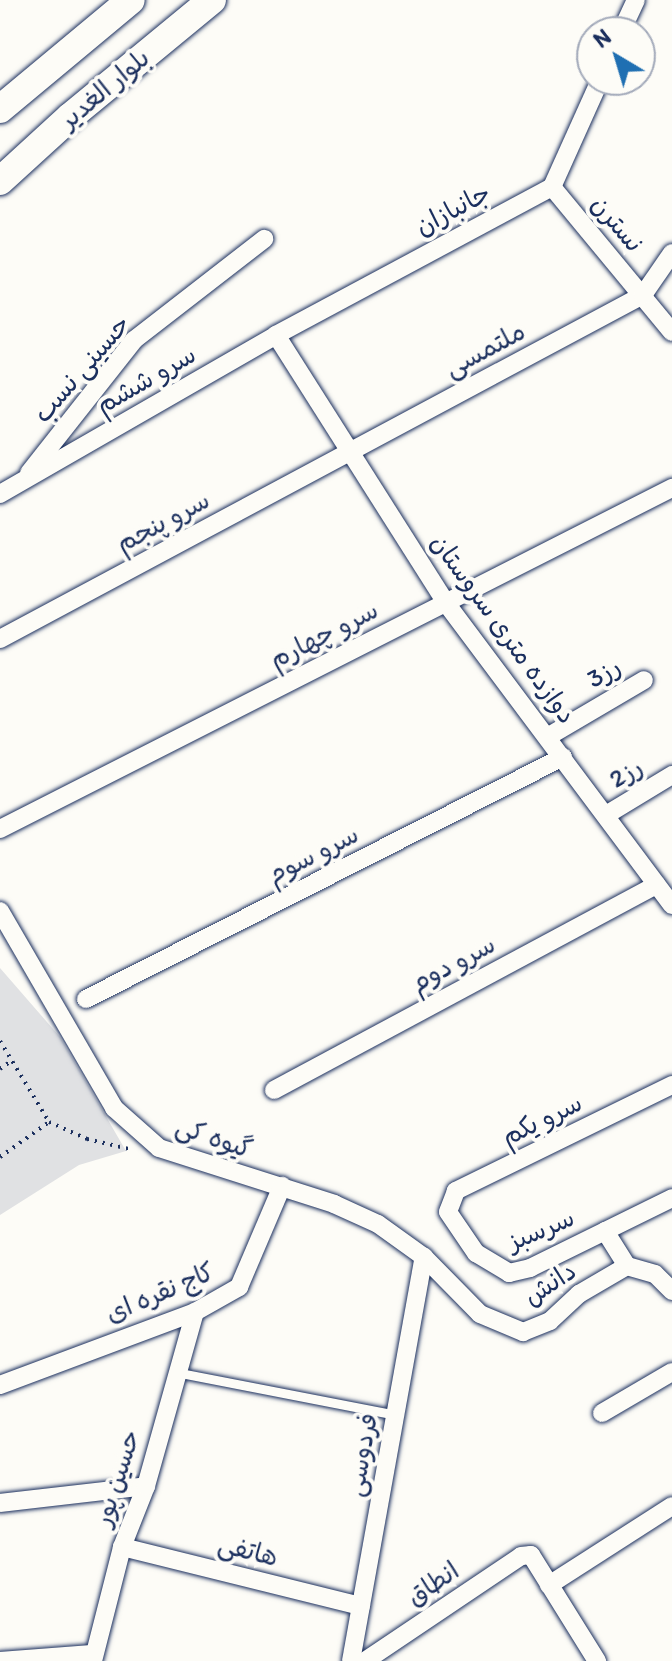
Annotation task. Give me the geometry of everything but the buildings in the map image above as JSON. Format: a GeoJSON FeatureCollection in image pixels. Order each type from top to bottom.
{"type":"FeatureCollection","features":[{"type":"Feature","properties":{"kind":"main road","name":"بلوار الغدیر"},"geometry":{"type":"LineString","coordinates":[[0,109],[131,0]]}},
{"type":"Feature","properties":{"kind":"main road","name":"بلوار الغدیر"},"geometry":{"type":"LineString","coordinates":[[0,181],[70,117],[212,0]]}},
{"type":"Feature","properties":{"kind":"street"},"geometry":{"type":"LineString","coordinates":[[552,187],[593,96]]}},
{"type":"Feature","properties":{"kind":"street","name":"نسترن"},"geometry":{"type":"LineString","coordinates":[[552,187],[672,332]]}},
{"type":"Feature","properties":{"kind":"street","name":"جانبازان"},"geometry":{"type":"LineString","coordinates":[[276,335],[552,187]]}},
{"type":"Feature","properties":{"kind":"street","name":"حسینی نسب"},"geometry":{"type":"LineString","coordinates":[[22,482],[134,340],[264,239]]}},
{"type":"Feature","properties":{"kind":"street"},"geometry":{"type":"LineString","coordinates":[[643,295],[672,253]]}},
{"type":"Feature","properties":{"kind":"street","name":"ملتمسی"},"geometry":{"type":"LineString","coordinates":[[351,451],[643,295]]}},
{"type":"Feature","properties":{"kind":"street","name":"دوازده متری سروستان"},"geometry":{"type":"LineString","coordinates":[[276,335],[446,603],[549,736],[672,905]]}},
{"type":"Feature","properties":{"kind":"street","name":"سرو ششم"},"geometry":{"type":"LineString","coordinates":[[0,494],[276,335]]}},
{"type":"Feature","properties":{"kind":"street","name":"سرو پنجم"},"geometry":{"type":"LineString","coordinates":[[0,639],[351,451]]}},
{"type":"Feature","properties":{"kind":"street","name":"سرو چهارم"},"geometry":{"type":"LineString","coordinates":[[0,829],[671,491]]}},
{"type":"Feature","properties":{"kind":"street","name":"رز3"},"geometry":{"type":"LineString","coordinates":[[549,736],[644,680]]}},
{"type":"Feature","properties":{"kind":"street","name":"سرو سوم"},"geometry":{"type":"LineString","coordinates":[[86,999],[563,757]]}},
{"type":"Feature","properties":{"kind":"street","name":"رز2"},"geometry":{"type":"LineString","coordinates":[[606,815],[672,775]]}},
{"type":"Feature","properties":{"kind":"street","name":"سرو دوم"},"geometry":{"type":"LineString","coordinates":[[274,1090],[657,885]]}},
{"type":"Feature","properties":{"kind":"street","name":"گیوه کی"},"geometry":{"type":"LineString","coordinates":[[0,911],[114,1108],[159,1148],[204,1165],[282,1186],[378,1224],[424,1257]]}},
{"type":"Feature","properties":{"kind":"street","name":"سرو یکم"},"geometry":{"type":"LineString","coordinates":[[448,1212],[456,1191],[672,1085]]}},
{"type":"Feature","properties":{"kind":"street","name":"کاج نقره ای"},"geometry":{"type":"LineString","coordinates":[[0,1385],[195,1312],[239,1287],[282,1186]]}},
{"type":"Feature","properties":{"kind":"street","name":"سرسبز"},"geometry":{"type":"LineString","coordinates":[[448,1212],[476,1253],[509,1273],[530,1268],[672,1198]]}},
{"type":"Feature","properties":{"kind":"street"},"geometry":{"type":"LineString","coordinates":[[605,1231],[627,1266],[655,1274],[672,1291]]}},
{"type":"Feature","properties":{"kind":"street","name":"دانش"},"geometry":{"type":"LineString","coordinates":[[424,1257],[480,1314],[523,1332],[550,1321],[579,1294],[627,1266]]}},
{"type":"Feature","properties":{"kind":"street","name":"فردوسی"},"geometry":{"type":"LineString","coordinates":[[351,1661],[424,1257]]}},
{"type":"Feature","properties":{"kind":"street","name":"حسین پور"},"geometry":{"type":"LineString","coordinates":[[93,1657],[122,1547],[146,1486],[175,1372],[195,1312]]}},
{"type":"Feature","properties":{"kind":"street"},"geometry":{"type":"LineString","coordinates":[[602,1413],[672,1372]]}},
{"type":"Feature","properties":{"kind":"street"},"geometry":{"type":"LineString","coordinates":[[0,1503],[146,1486]]}},
{"type":"Feature","properties":{"kind":"street"},"geometry":{"type":"LineString","coordinates":[[597,1661],[549,1585],[672,1506]]}},
{"type":"Feature","properties":{"kind":"street","name":"هاتفی"},"geometry":{"type":"LineString","coordinates":[[122,1547],[361,1606]]}},
{"type":"Feature","properties":{"kind":"street","name":"انطاق"},"geometry":{"type":"LineString","coordinates":[[365,1661],[521,1556],[531,1555],[549,1585]]}},
{"type":"Feature","properties":{"kind":"street"},"geometry":{"type":"LineString","coordinates":[[0,1661],[93,1657]]}},
{"type":"Feature","properties":{"kind":"lane"},"geometry":{"type":"LineString","coordinates":[[175,1372],[396,1415]]}},
{"type":"Feature","properties":{"kind":"path"},"geometry":{"type":"LineString","coordinates":[[0,1041],[49,1122],[126,1151],[159,1148]]}},
{"type":"Feature","properties":{"kind":"path"},"geometry":{"type":"LineString","coordinates":[[0,1069],[12,1061]]}},
{"type":"Feature","properties":{"kind":"path"},"geometry":{"type":"LineString","coordinates":[[0,1157],[49,1122]]}},
{"type":"Feature","properties":{"kind":"shaded area"},"geometry":{"type":"Polygon","coordinates":[[[0,968],[60,1037],[126,1151],[79,1165],[0,1215],[0,968]]]}}]}
